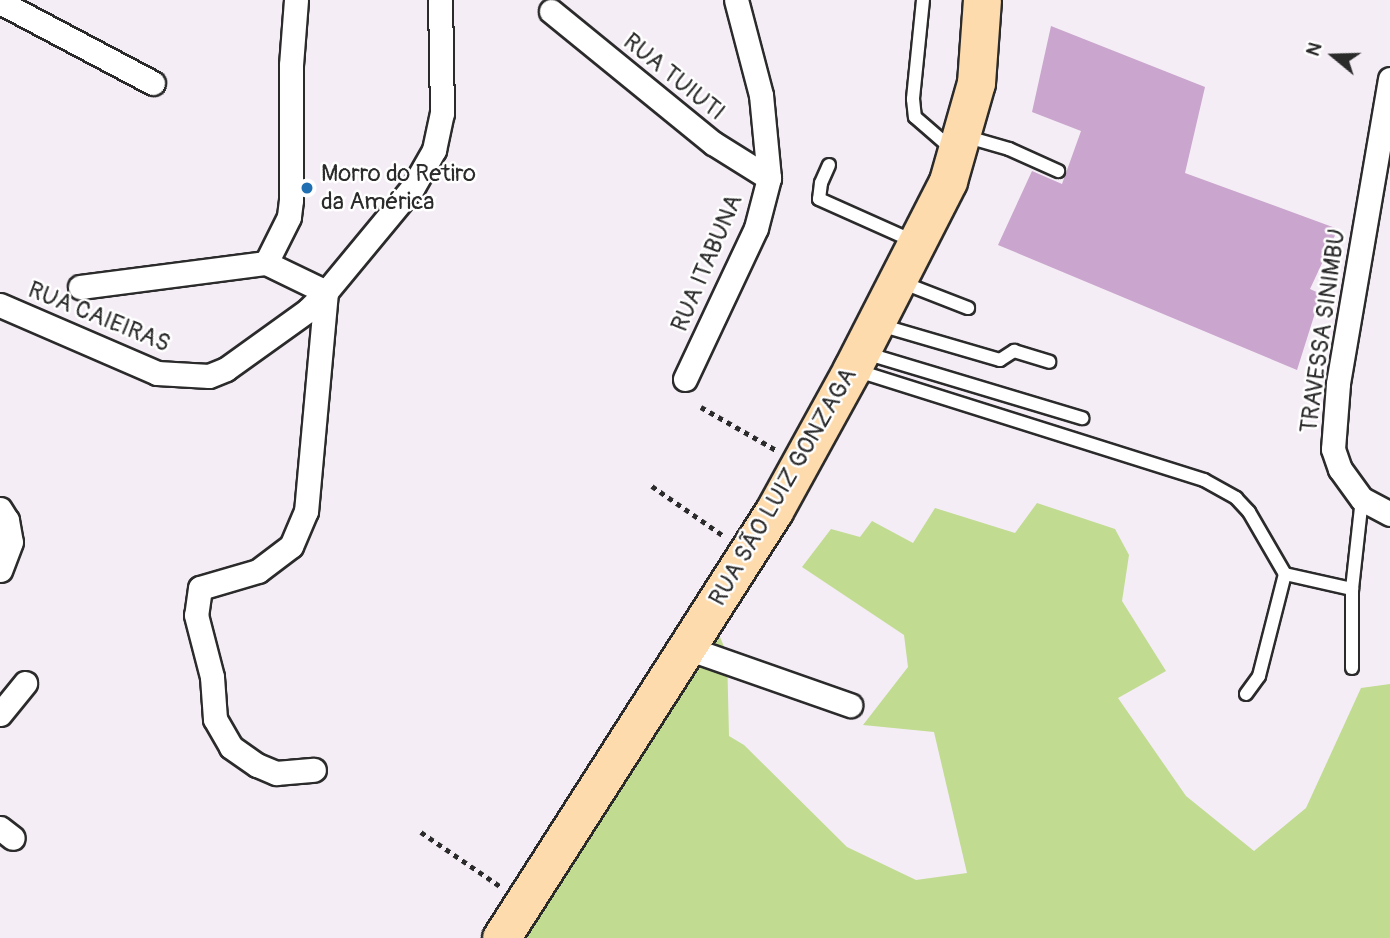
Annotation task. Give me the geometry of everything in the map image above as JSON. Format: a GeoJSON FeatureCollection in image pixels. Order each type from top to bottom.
{"type":"FeatureCollection","features":[{"type":"Feature","properties":{"kind":"main road","name":"RUA SÃO LUIZ GONZAGA"},"geometry":{"type":"LineString","coordinates":[[501,938],[802,464],[898,281],[948,181],[976,83],[982,0]]}},
{"type":"Feature","properties":{"kind":"street"},"geometry":{"type":"LineString","coordinates":[[266,263],[289,217],[291,200],[291,65],[296,0]]}},
{"type":"Feature","properties":{"kind":"street","name":"RUA CAIEIRAS"},"geometry":{"type":"LineString","coordinates":[[0,305],[157,373],[209,376],[226,369],[308,310],[385,224],[413,187],[434,150],[442,113],[440,0]]}},
{"type":"Feature","properties":{"kind":"street","name":"RUA ITABUNA"},"geometry":{"type":"LineString","coordinates":[[685,379],[756,228],[769,178],[761,95],[736,0]]}},
{"type":"Feature","properties":{"kind":"street"},"geometry":{"type":"LineString","coordinates":[[0,2],[153,83]]}},
{"type":"Feature","properties":{"kind":"street","name":"RUA TUIUTI"},"geometry":{"type":"LineString","coordinates":[[551,11],[713,143],[769,178]]}},
{"type":"Feature","properties":{"kind":"street","name":"TRAVESSA SINIMBU"},"geometry":{"type":"LineString","coordinates":[[1362,499],[1340,469],[1333,449],[1338,384],[1390,79]]}},
{"type":"Feature","properties":{"kind":"street"},"geometry":{"type":"LineString","coordinates":[[80,287],[266,263],[326,292],[311,466],[306,511],[301,523],[291,546],[258,571],[200,588],[196,598],[196,615],[212,677],[215,719],[226,741],[257,765],[276,773],[314,770]]}},
{"type":"Feature","properties":{"kind":"street"},"geometry":{"type":"LineString","coordinates":[[1362,499],[1390,514]]}},
{"type":"Feature","properties":{"kind":"street"},"geometry":{"type":"LineString","coordinates":[[0,509],[7,520],[11,542],[0,570]]}},
{"type":"Feature","properties":{"kind":"street"},"geometry":{"type":"LineString","coordinates":[[687,649],[850,705]]}},
{"type":"Feature","properties":{"kind":"street"},"geometry":{"type":"LineString","coordinates":[[0,714],[25,683]]}},
{"type":"Feature","properties":{"kind":"lane"},"geometry":{"type":"LineString","coordinates":[[923,0],[913,99],[915,117],[958,144],[1009,149],[1058,171]]}},
{"type":"Feature","properties":{"kind":"lane"},"geometry":{"type":"LineString","coordinates":[[829,165],[821,183],[819,199],[917,243]]}},
{"type":"Feature","properties":{"kind":"lane"},"geometry":{"type":"LineString","coordinates":[[898,281],[968,308]]}},
{"type":"Feature","properties":{"kind":"lane"},"geometry":{"type":"LineString","coordinates":[[863,348],[1000,360],[1014,351],[1049,362]]}},
{"type":"Feature","properties":{"kind":"lane"},"geometry":{"type":"LineString","coordinates":[[863,348],[1082,418]]}},
{"type":"Feature","properties":{"kind":"lane"},"geometry":{"type":"LineString","coordinates":[[863,348],[1204,480],[1236,498],[1249,512],[1285,574],[1259,676],[1246,694]]}},
{"type":"Feature","properties":{"kind":"lane"},"geometry":{"type":"LineString","coordinates":[[1352,668],[1352,589],[1362,499]]}},
{"type":"Feature","properties":{"kind":"lane"},"geometry":{"type":"LineString","coordinates":[[1285,574],[1352,589]]}},
{"type":"Feature","properties":{"kind":"path"},"geometry":{"type":"LineString","coordinates":[[701,407],[802,464]]}},
{"type":"Feature","properties":{"kind":"path"},"geometry":{"type":"LineString","coordinates":[[652,486],[748,552]]}},
{"type":"Feature","properties":{"kind":"path"},"geometry":{"type":"LineString","coordinates":[[421,832],[524,903]]}},
{"type":"Feature","properties":{"kind":"green space"},"geometry":{"type":"Polygon","coordinates":[[[1037,503],[1115,529],[1129,555],[1122,601],[1166,671],[1118,698],[1186,796],[1254,851],[1306,808],[1361,688],[1390,684],[1390,938],[491,938],[699,638],[720,637],[727,654],[729,736],[744,745],[847,847],[916,880],[967,873],[934,732],[863,725],[908,667],[904,635],[802,567],[831,529],[860,537],[872,521],[913,543],[935,508],[1015,533],[1037,503]]]}},
{"type":"Feature","properties":{"kind":"building"},"geometry":{"type":"Polygon","coordinates":[[[1051,26],[1205,87],[1185,173],[1338,229],[1310,289],[1321,294],[1297,370],[998,245],[1032,171],[1062,184],[1081,131],[1032,112],[1051,26]]]}},
{"type":"Feature","properties":{"kind":"place","name":"Morro do Retiro da América"},"geometry":{"type":"Point","coordinates":[307,188]}}]}
